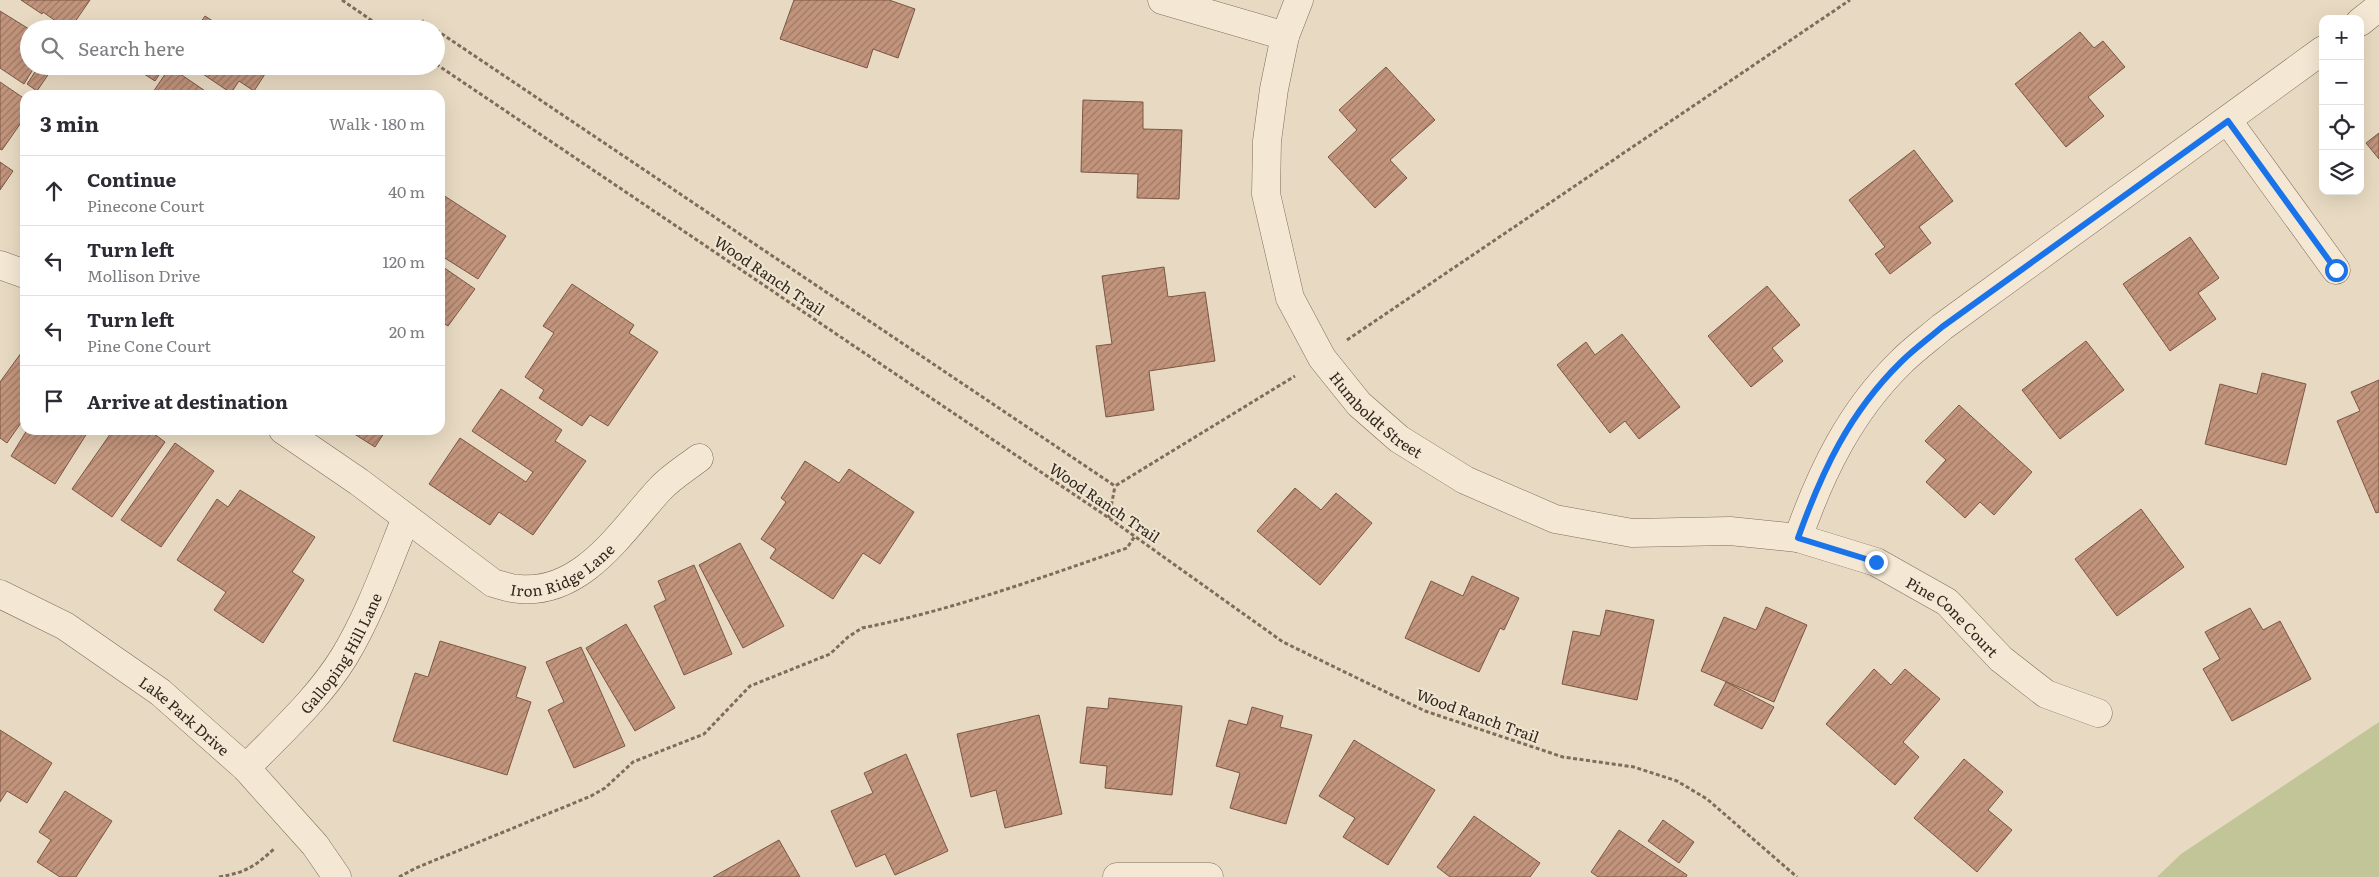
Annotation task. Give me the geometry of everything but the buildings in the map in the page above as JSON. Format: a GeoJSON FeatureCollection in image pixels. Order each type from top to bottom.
{"type":"FeatureCollection","features":[{"type":"Feature","properties":{"kind":"street"},"geometry":{"type":"LineString","coordinates":[[1162,0],[1285,36]]}},
{"type":"Feature","properties":{"kind":"street","name":"Humboldt Street"},"geometry":{"type":"LineString","coordinates":[[1299,0],[1285,36],[1274,89],[1267,141],[1266,194],[1290,298],[1322,358],[1359,404],[1399,439],[1465,480],[1555,519],[1632,533],[1730,531],[1798,538]]}},
{"type":"Feature","properties":{"kind":"street"},"geometry":{"type":"LineString","coordinates":[[2364,19],[2379,8]]}},
{"type":"Feature","properties":{"kind":"street"},"geometry":{"type":"LineString","coordinates":[[1798,538],[1816,486],[1839,441],[1867,401],[1901,362],[1942,327],[2228,121],[2319,53]]}},
{"type":"Feature","properties":{"kind":"street"},"geometry":{"type":"LineString","coordinates":[[2228,121],[2336,270]]}},
{"type":"Feature","properties":{"kind":"street"},"geometry":{"type":"LineString","coordinates":[[0,265],[20,272]]}},
{"type":"Feature","properties":{"kind":"street","name":"Iron Ridge Lane"},"geometry":{"type":"LineString","coordinates":[[290,435],[359,482],[493,583],[519,589],[549,588],[574,578],[600,556],[662,487],[699,458]]}},
{"type":"Feature","properties":{"kind":"street","name":"Galloping Hill Lane"},"geometry":{"type":"LineString","coordinates":[[246,768],[312,700],[343,658],[367,615],[406,518]]}},
{"type":"Feature","properties":{"kind":"street","name":"Pine Cone Court"},"geometry":{"type":"LineString","coordinates":[[1798,538],[1876,562],[1948,602],[2001,659],[2046,694],[2098,713]]}},
{"type":"Feature","properties":{"kind":"street","name":"Lake Park Drive"},"geometry":{"type":"LineString","coordinates":[[0,594],[64,626],[160,692],[246,768],[315,845],[337,877]]}},
{"type":"Feature","properties":{"kind":"street"},"geometry":{"type":"LineString","coordinates":[[1117,877],[1209,877]]}},
{"type":"Feature","properties":{"kind":"path"},"geometry":{"type":"LineString","coordinates":[[342,0],[371,20]]}},
{"type":"Feature","properties":{"kind":"path"},"geometry":{"type":"LineString","coordinates":[[1109,518],[1115,486],[1274,390],[1850,0]]}},
{"type":"Feature","properties":{"kind":"path"},"geometry":{"type":"LineString","coordinates":[[445,35],[1115,486]]}},
{"type":"Feature","properties":{"kind":"path","name":"Wood Ranch Trail"},"geometry":{"type":"LineString","coordinates":[[445,70],[1109,518],[1283,642],[1425,711],[1563,757],[1634,767],[1677,781],[1707,799],[1797,877]]}},
{"type":"Feature","properties":{"kind":"path"},"geometry":{"type":"LineString","coordinates":[[399,877],[416,868],[591,796],[605,788],[633,762],[704,734],[750,686],[830,654],[848,637],[862,628],[952,607],[1017,586],[1128,548],[1135,536]]}},
{"type":"Feature","properties":{"kind":"path"},"geometry":{"type":"LineString","coordinates":[[219,877],[242,873],[257,864],[298,826]]}},
{"type":"Feature","properties":{"kind":"green space"},"geometry":{"type":"Polygon","coordinates":[[[2379,722],[2379,877],[2157,877],[2181,854],[2379,722]]]}},
{"type":"Feature","properties":{"kind":"route"},"geometry":{"type":"LineString","coordinates":[[1876,562],[1798,538],[1816,486],[1839,441],[1867,401],[1901,362],[1942,327],[2228,121],[2336,270]]}}]}
